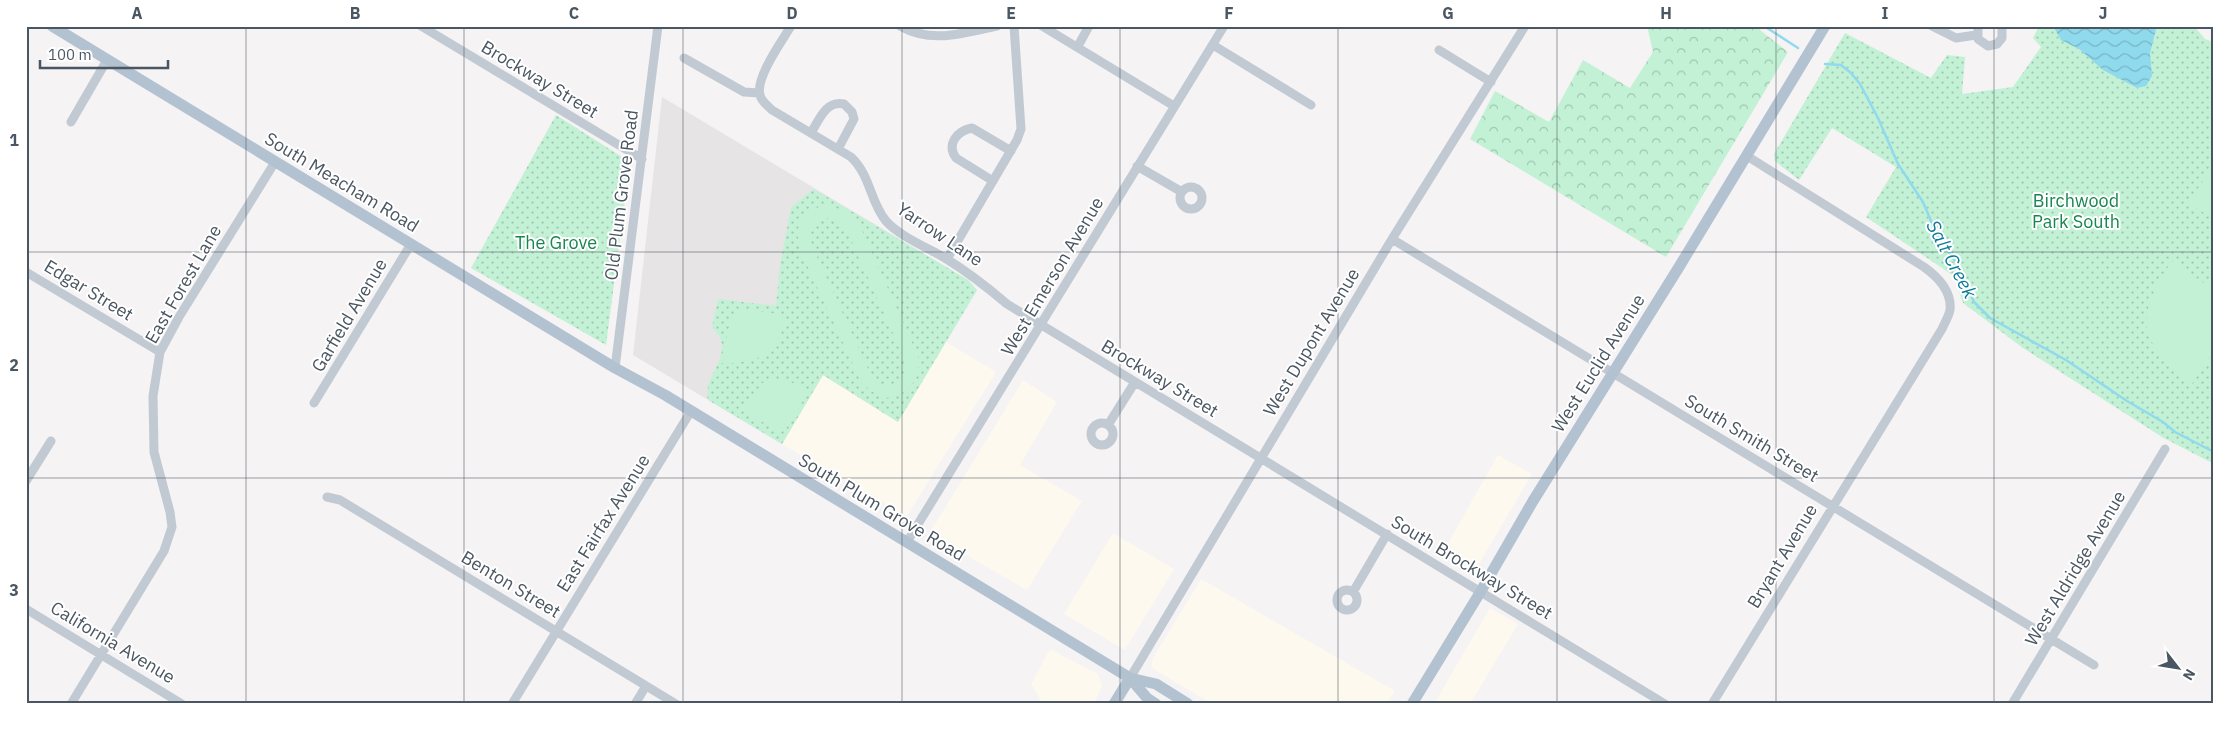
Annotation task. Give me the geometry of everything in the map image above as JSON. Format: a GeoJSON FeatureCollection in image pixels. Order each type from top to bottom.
{"type":"FeatureCollection","features":[{"type":"Feature","properties":{"kind":"main road","name":"South Meacham Road"},"geometry":{"type":"LineString","coordinates":[[52,26],[615,368]]}},
{"type":"Feature","properties":{"kind":"main road","name":"West Euclid Avenue"},"geometry":{"type":"LineString","coordinates":[[1412,704],[1533,501],[1747,156],[1825,26]]}},
{"type":"Feature","properties":{"kind":"main road","name":"South Plum Grove Road"},"geometry":{"type":"LineString","coordinates":[[615,368],[691,410],[1130,678],[1147,698],[1156,704]]}},
{"type":"Feature","properties":{"kind":"main road","name":"South Plum Grove Road"},"geometry":{"type":"LineString","coordinates":[[1130,678],[1156,684],[1188,704]]}},
{"type":"Feature","properties":{"kind":"main road"},"geometry":{"type":"LineString","coordinates":[[1114,704],[1130,678]]}},
{"type":"Feature","properties":{"kind":"street","name":"Brockway Street"},"geometry":{"type":"LineString","coordinates":[[421,26],[642,159]]}},
{"type":"Feature","properties":{"kind":"street","name":"Old Plum Grove Road"},"geometry":{"type":"LineString","coordinates":[[615,368],[658,26]]}},
{"type":"Feature","properties":{"kind":"street"},"geometry":{"type":"LineString","coordinates":[[684,58],[744,92],[759,93],[760,81],[791,26]]}},
{"type":"Feature","properties":{"kind":"street"},"geometry":{"type":"LineString","coordinates":[[900,26],[919,35],[952,36],[997,26]]}},
{"type":"Feature","properties":{"kind":"street"},"geometry":{"type":"LineString","coordinates":[[946,259],[1011,151],[1021,129],[1014,26]]}},
{"type":"Feature","properties":{"kind":"street"},"geometry":{"type":"LineString","coordinates":[[1042,26],[1078,46],[1174,106]]}},
{"type":"Feature","properties":{"kind":"street"},"geometry":{"type":"LineString","coordinates":[[1078,46],[1089,26]]}},
{"type":"Feature","properties":{"kind":"street","name":"West Emerson Avenue"},"geometry":{"type":"LineString","coordinates":[[907,542],[1224,26]]}},
{"type":"Feature","properties":{"kind":"street","name":"West Dupont Avenue"},"geometry":{"type":"LineString","coordinates":[[1130,678],[1392,240],[1525,26]]}},
{"type":"Feature","properties":{"kind":"street"},"geometry":{"type":"LineString","coordinates":[[1932,26],[1956,38],[1977,31],[1980,42],[1992,46],[2002,38],[2002,26]]}},
{"type":"Feature","properties":{"kind":"street"},"geometry":{"type":"LineString","coordinates":[[1212,45],[1311,105]]}},
{"type":"Feature","properties":{"kind":"street"},"geometry":{"type":"LineString","coordinates":[[1439,50],[1491,82]]}},
{"type":"Feature","properties":{"kind":"street"},"geometry":{"type":"LineString","coordinates":[[70,122],[107,60]]}},
{"type":"Feature","properties":{"kind":"street","name":"Yarrow Lane"},"geometry":{"type":"LineString","coordinates":[[759,93],[762,101],[772,110],[851,157],[862,168],[887,221],[980,280],[1007,304],[1041,325]]}},
{"type":"Feature","properties":{"kind":"street"},"geometry":{"type":"LineString","coordinates":[[811,133],[828,106],[838,102],[844,104],[852,112],[854,119],[838,149]]}},
{"type":"Feature","properties":{"kind":"street"},"geometry":{"type":"LineString","coordinates":[[993,181],[956,158],[952,148],[956,136],[960,132],[972,128],[1011,151]]}},
{"type":"Feature","properties":{"kind":"street","name":"Bryant Avenue"},"geometry":{"type":"LineString","coordinates":[[1712,704],[1832,505],[1942,329],[1950,311],[1948,296],[1941,280],[1924,266],[1747,156]]}},
{"type":"Feature","properties":{"kind":"street","name":"East Forest Lane"},"geometry":{"type":"LineString","coordinates":[[71,704],[164,551],[172,527],[170,512],[154,452],[153,396],[160,352],[179,317],[275,162]]}},
{"type":"Feature","properties":{"kind":"street"},"geometry":{"type":"LineString","coordinates":[[1137,166],[1182,192]]}},
{"type":"Feature","properties":{"kind":"street","name":"South Smith Street"},"geometry":{"type":"LineString","coordinates":[[1392,240],[1613,372],[2094,665]]}},
{"type":"Feature","properties":{"kind":"street","name":"Garfield Avenue"},"geometry":{"type":"LineString","coordinates":[[314,403],[411,244]]}},
{"type":"Feature","properties":{"kind":"street","name":"Edgar Street"},"geometry":{"type":"LineString","coordinates":[[26,272],[160,352]]}},
{"type":"Feature","properties":{"kind":"street","name":"Brockway Street"},"geometry":{"type":"LineString","coordinates":[[1041,325],[1261,458]]}},
{"type":"Feature","properties":{"kind":"street"},"geometry":{"type":"LineString","coordinates":[[1108,425],[1135,382]]}},
{"type":"Feature","properties":{"kind":"street","name":"East Fairfax Avenue"},"geometry":{"type":"LineString","coordinates":[[512,704],[691,410]]}},
{"type":"Feature","properties":{"kind":"street"},"geometry":{"type":"LineString","coordinates":[[26,481],[51,441]]}},
{"type":"Feature","properties":{"kind":"street","name":"West Aldridge Avenue"},"geometry":{"type":"LineString","coordinates":[[2012,704],[2165,449]]}},
{"type":"Feature","properties":{"kind":"street","name":"South Brockway Street"},"geometry":{"type":"LineString","coordinates":[[1261,458],[1665,704]]}},
{"type":"Feature","properties":{"kind":"street","name":"Benton Street"},"geometry":{"type":"LineString","coordinates":[[327,497],[340,500],[676,704]]}},
{"type":"Feature","properties":{"kind":"street"},"geometry":{"type":"LineString","coordinates":[[1352,592],[1387,534]]}},
{"type":"Feature","properties":{"kind":"street","name":"California Avenue"},"geometry":{"type":"LineString","coordinates":[[26,609],[182,704]]}},
{"type":"Feature","properties":{"kind":"street"},"geometry":{"type":"LineString","coordinates":[[635,704],[646,686]]}},
{"type":"Feature","properties":{"kind":"shaded area"},"geometry":{"type":"Polygon","coordinates":[[[662,97],[968,280],[977,290],[898,422],[823,375],[782,444],[633,355],[662,97]]]}},
{"type":"Feature","properties":{"kind":"shaded area"},"geometry":{"type":"Polygon","coordinates":[[[946,342],[996,372],[907,516],[782,444],[823,375],[897,421],[946,342]]]}},
{"type":"Feature","properties":{"kind":"shaded area"},"geometry":{"type":"Polygon","coordinates":[[[1023,380],[1057,402],[1020,465],[1082,501],[1027,590],[929,534],[1023,380]]]}},
{"type":"Feature","properties":{"kind":"shaded area"},"geometry":{"type":"Polygon","coordinates":[[[1498,455],[1532,474],[1476,569],[1443,552],[1498,455]]]}},
{"type":"Feature","properties":{"kind":"shaded area"},"geometry":{"type":"Polygon","coordinates":[[[1113,533],[1174,569],[1125,650],[1064,614],[1113,533]]]}},
{"type":"Feature","properties":{"kind":"shaded area"},"geometry":{"type":"Polygon","coordinates":[[[1201,579],[1395,691],[1387,704],[1212,704],[1155,670],[1151,666],[1153,658],[1201,579]]]}},
{"type":"Feature","properties":{"kind":"shaded area"},"geometry":{"type":"Polygon","coordinates":[[[1490,608],[1518,624],[1470,704],[1434,704],[1490,608]]]}},
{"type":"Feature","properties":{"kind":"shaded area"},"geometry":{"type":"Polygon","coordinates":[[[1050,649],[1098,674],[1102,686],[1094,704],[1043,704],[1031,684],[1050,649]]]}},
{"type":"Feature","properties":{"kind":"green space"},"geometry":{"type":"Polygon","coordinates":[[[1647,26],[1755,26],[1788,52],[1666,257],[1470,139],[1495,91],[1549,122],[1583,60],[1630,88],[1653,52],[1647,26]]]}},
{"type":"Feature","properties":{"kind":"green space","name":"Birchwood Park South"},"geometry":{"type":"Polygon","coordinates":[[[2039,26],[2194,26],[2205,39],[2214,42],[2214,464],[2162,437],[2023,348],[1963,303],[1954,276],[1866,217],[1896,167],[1832,128],[1799,180],[1775,161],[1774,154],[1845,33],[1931,78],[1947,55],[1965,57],[1962,94],[2013,87],[2041,47],[2033,38],[2039,26]]]}},
{"type":"Feature","properties":{"kind":"green space","name":"The Grove"},"geometry":{"type":"Polygon","coordinates":[[[556,115],[630,162],[606,345],[471,268],[556,115]]]}},
{"type":"Feature","properties":{"kind":"green space"},"geometry":{"type":"Polygon","coordinates":[[[2214,165],[2214,219],[2188,203],[2214,165]]]}},
{"type":"Feature","properties":{"kind":"green space"},"geometry":{"type":"Polygon","coordinates":[[[814,189],[968,280],[977,290],[898,422],[823,375],[782,444],[708,400],[707,392],[711,377],[721,355],[722,347],[719,335],[712,327],[718,299],[776,306],[780,265],[791,207],[814,189]]]}},
{"type":"Feature","properties":{"kind":"green space"},"geometry":{"type":"Polygon","coordinates":[[[827,205],[848,212],[861,228],[918,356],[919,365],[915,380],[905,391],[898,395],[881,398],[862,384],[801,252],[798,234],[801,221],[805,215],[818,207],[827,205]],[[827,218],[818,219],[813,225],[811,240],[813,248],[870,373],[882,386],[893,385],[901,379],[905,372],[904,358],[847,231],[841,223],[827,218]]]}},
{"type":"Feature","properties":{"kind":"green space"},"geometry":{"type":"Polygon","coordinates":[[[2172,261],[2214,290],[2214,349],[2192,384],[2161,355],[2152,342],[2147,328],[2147,314],[2151,299],[2159,281],[2172,261]]]}},
{"type":"Feature","properties":{"kind":"green space"},"geometry":{"type":"Polygon","coordinates":[[[740,309],[786,315],[783,328],[772,348],[756,359],[720,363],[733,314],[740,309]]]}},
{"type":"Feature","properties":{"kind":"green space"},"geometry":{"type":"Polygon","coordinates":[[[773,380],[791,382],[808,392],[786,429],[776,430],[744,411],[762,383],[773,380]]]}},
{"type":"Feature","properties":{"kind":"water"},"geometry":{"type":"Polygon","coordinates":[[[2053,26],[2157,26],[2150,53],[2152,76],[2146,86],[2137,88],[2103,70],[2079,49],[2061,40],[2053,26]]]}},
{"type":"Feature","properties":{"kind":"waterway","name":"Salt Creek"},"geometry":{"type":"LineString","coordinates":[[1764,26],[1798,48]]}},
{"type":"Feature","properties":{"kind":"waterway","name":"Salt Creek"},"geometry":{"type":"LineString","coordinates":[[1825,64],[1841,65],[1860,84],[1878,118],[1898,164],[1923,202],[1937,235],[1958,265],[1974,302],[1990,318],[2066,360],[2127,401],[2163,422],[2175,432],[2214,452]]}}]}
